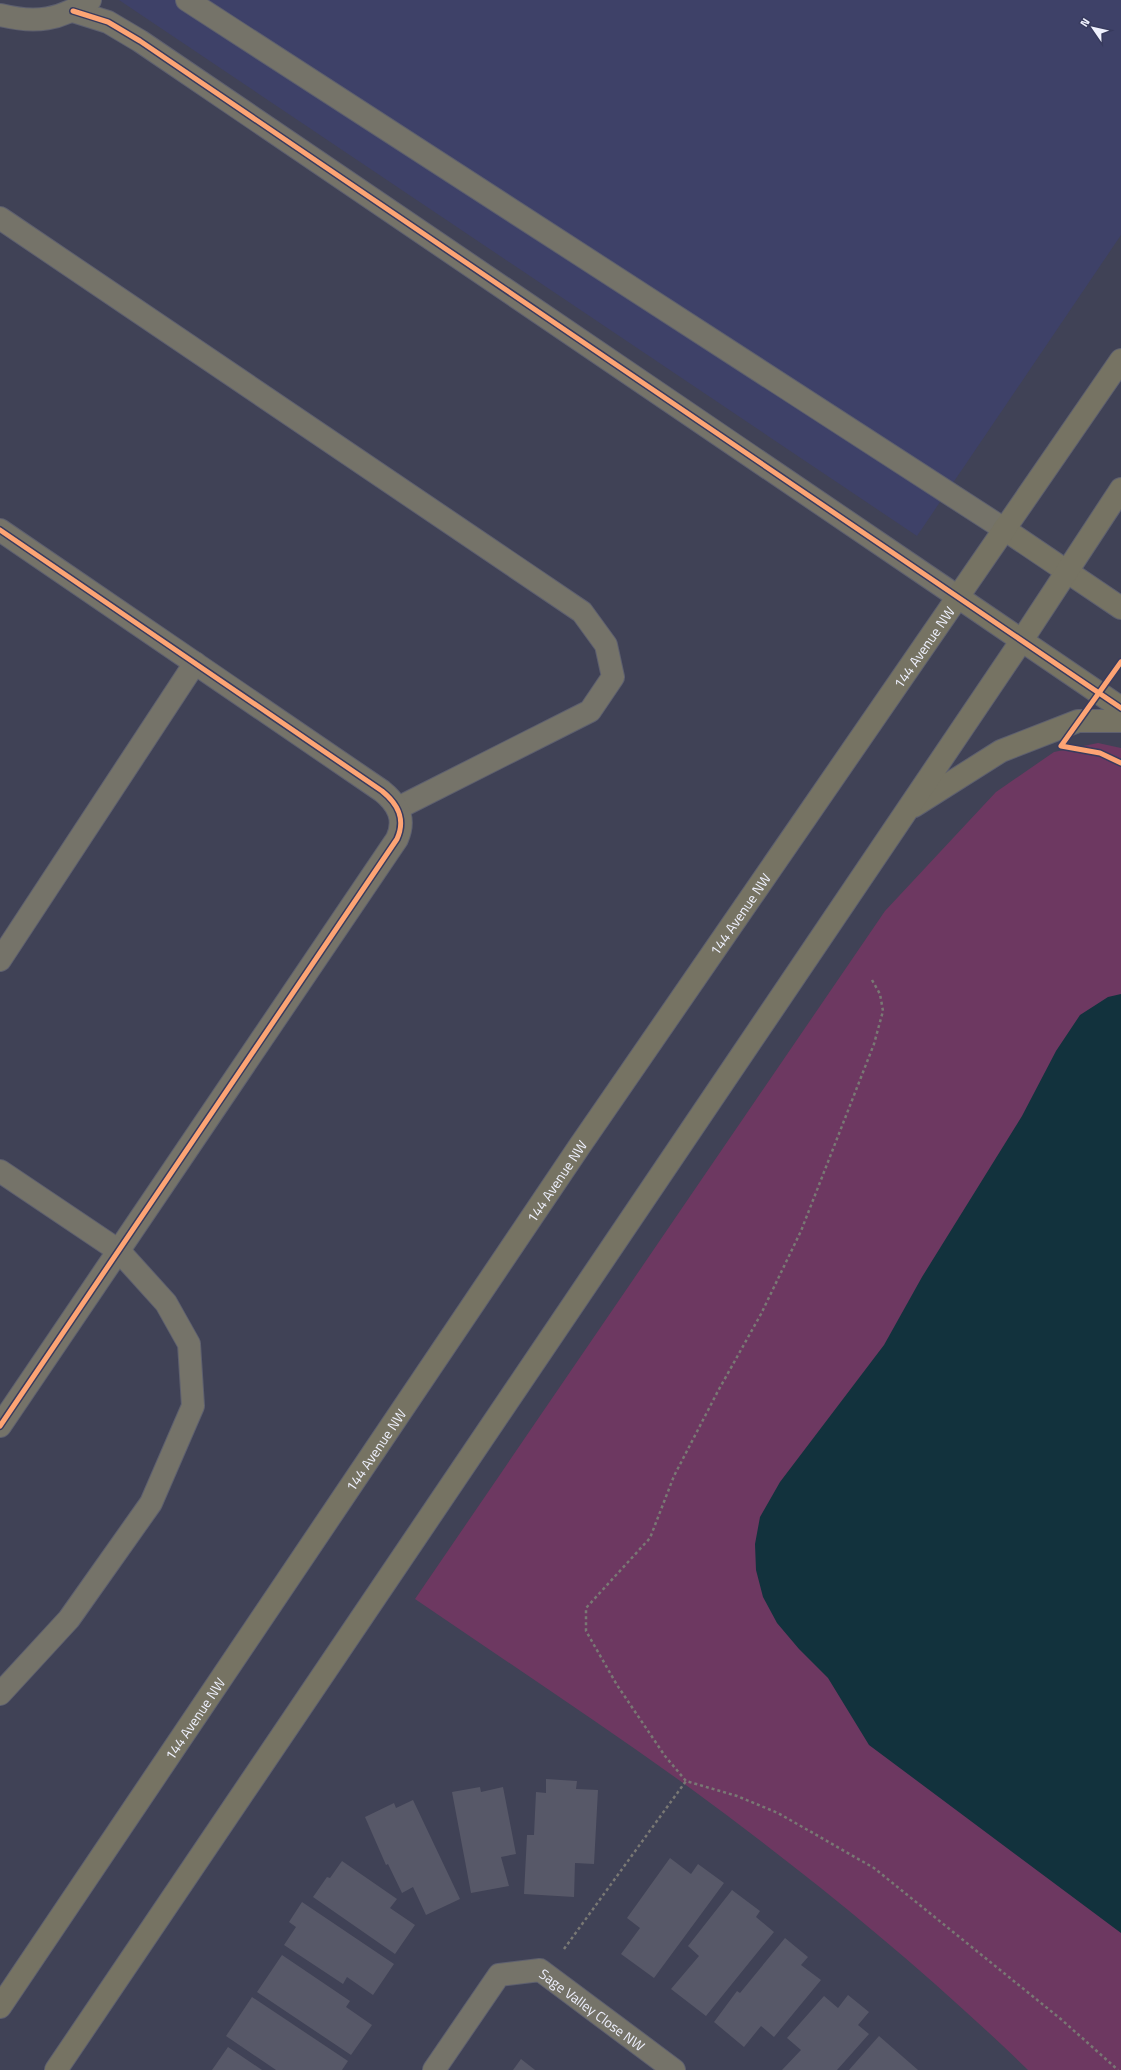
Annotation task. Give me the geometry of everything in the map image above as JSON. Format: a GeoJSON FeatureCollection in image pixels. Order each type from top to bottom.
{"type":"FeatureCollection","features":[{"type":"Feature","properties":{"kind":"main road","name":"144 Avenue NW"},"geometry":{"type":"LineString","coordinates":[[1,2005],[574,1153],[1121,360]]}},
{"type":"Feature","properties":{"kind":"main road"},"geometry":{"type":"LineString","coordinates":[[56,2070],[1022,640],[1121,489]]}},
{"type":"Feature","properties":{"kind":"main road"},"geometry":{"type":"LineString","coordinates":[[1004,529],[1121,608]]}},
{"type":"Feature","properties":{"kind":"main road"},"geometry":{"type":"LineString","coordinates":[[958,597],[1121,708]]}},
{"type":"Feature","properties":{"kind":"main road"},"geometry":{"type":"LineString","coordinates":[[906,811],[1001,751],[1078,722],[1121,720]]}},
{"type":"Feature","properties":{"kind":"street"},"geometry":{"type":"LineString","coordinates":[[187,0],[1004,529]]}},
{"type":"Feature","properties":{"kind":"street"},"geometry":{"type":"LineString","coordinates":[[0,15],[25,20],[50,19],[82,6],[140,41],[958,597]]}},
{"type":"Feature","properties":{"kind":"street"},"geometry":{"type":"LineString","coordinates":[[0,32],[25,20]]}},
{"type":"Feature","properties":{"kind":"street"},"geometry":{"type":"LineString","coordinates":[[0,218],[582,612],[606,645],[613,677],[590,711],[398,808]]}},
{"type":"Feature","properties":{"kind":"street"},"geometry":{"type":"LineString","coordinates":[[0,530],[382,791],[398,808],[402,829],[397,839],[0,1426]]}},
{"type":"Feature","properties":{"kind":"street"},"geometry":{"type":"LineString","coordinates":[[0,960],[195,663]]}},
{"type":"Feature","properties":{"kind":"street"},"geometry":{"type":"LineString","coordinates":[[0,1171],[118,1251],[166,1303],[189,1344],[193,1406],[151,1503],[69,1619],[0,1694]]}},
{"type":"Feature","properties":{"kind":"street","name":"Sage Valley Close NW"},"geometry":{"type":"LineString","coordinates":[[434,2070],[499,1975],[540,1970],[674,2070]]}},
{"type":"Feature","properties":{"kind":"path"},"geometry":{"type":"LineString","coordinates":[[872,980],[880,994],[882,1011],[874,1044],[801,1230],[761,1314],[718,1391],[674,1476],[650,1538],[586,1608],[586,1631],[617,1685],[665,1756],[686,1781],[737,1796],[778,1813],[874,1868],[1062,2020],[1118,2070]]}},
{"type":"Feature","properties":{"kind":"path"},"geometry":{"type":"LineString","coordinates":[[540,1970],[567,1946],[686,1781]]}},
{"type":"Feature","properties":{"kind":"shaded area"},"geometry":{"type":"Polygon","coordinates":[[[119,0],[1121,0],[1121,235],[917,536],[119,0]]]}},
{"type":"Feature","properties":{"kind":"shaded area"},"geometry":{"type":"Polygon","coordinates":[[[1098,743],[1121,748],[1121,2070],[1028,2070],[948,1995],[864,1923],[778,1854],[690,1788],[588,1716],[415,1599],[885,911],[996,792],[1054,752],[1098,743]]]}},
{"type":"Feature","properties":{"kind":"shaded area"},"geometry":{"type":"Polygon","coordinates":[[[1121,994],[1121,1933],[869,1745],[828,1678],[799,1649],[777,1623],[763,1597],[756,1570],[755,1544],[760,1517],[780,1482],[884,1345],[922,1277],[1022,1116],[1056,1051],[1080,1015],[1108,997],[1121,994]]]}},
{"type":"Feature","properties":{"kind":"building"},"geometry":{"type":"Polygon","coordinates":[[[546,1779],[577,1781],[576,1789],[598,1790],[594,1864],[575,1863],[574,1897],[524,1894],[527,1835],[534,1835],[536,1792],[546,1793],[546,1779]]]}},
{"type":"Feature","properties":{"kind":"building"},"geometry":{"type":"Polygon","coordinates":[[[480,1787],[481,1792],[503,1787],[516,1854],[501,1857],[509,1886],[471,1893],[452,1792],[480,1787]]]}},
{"type":"Feature","properties":{"kind":"building"},"geometry":{"type":"Polygon","coordinates":[[[413,1800],[460,1899],[426,1915],[413,1887],[402,1893],[388,1864],[386,1865],[365,1817],[394,1803],[396,1808],[413,1800]]]}},
{"type":"Feature","properties":{"kind":"building"},"geometry":{"type":"Polygon","coordinates":[[[670,1858],[691,1874],[698,1864],[724,1883],[654,1978],[621,1954],[640,1928],[627,1918],[670,1858]]]}},
{"type":"Feature","properties":{"kind":"building"},"geometry":{"type":"Polygon","coordinates":[[[342,1861],[397,1899],[390,1908],[415,1925],[395,1954],[313,1897],[327,1877],[330,1878],[342,1861]]]}},
{"type":"Feature","properties":{"kind":"building"},"geometry":{"type":"Polygon","coordinates":[[[732,1890],[760,1911],[756,1917],[774,1932],[706,2016],[671,1989],[699,1956],[688,1946],[732,1890]]]}},
{"type":"Feature","properties":{"kind":"building"},"geometry":{"type":"Polygon","coordinates":[[[302,1902],[394,1964],[373,1995],[347,1977],[343,1984],[284,1945],[296,1927],[289,1922],[302,1902]]]}},
{"type":"Feature","properties":{"kind":"building"},"geometry":{"type":"Polygon","coordinates":[[[785,1938],[808,1957],[801,1965],[821,1980],[774,2037],[761,2026],[744,2047],[714,2022],[737,1991],[740,1993],[785,1938]]]}},
{"type":"Feature","properties":{"kind":"building"},"geometry":{"type":"Polygon","coordinates":[[[282,1955],[350,2001],[346,2007],[372,2025],[351,2055],[257,1992],[282,1955]]]}},
{"type":"Feature","properties":{"kind":"building"},"geometry":{"type":"Polygon","coordinates":[[[848,1995],[869,2012],[858,2025],[869,2034],[837,2070],[782,2070],[801,2050],[787,2038],[824,1996],[838,2008],[848,1995]]]}},
{"type":"Feature","properties":{"kind":"building"},"geometry":{"type":"Polygon","coordinates":[[[252,1997],[348,2061],[342,2070],[276,2070],[226,2036],[252,1997]]]}},
{"type":"Feature","properties":{"kind":"building"},"geometry":{"type":"Polygon","coordinates":[[[879,2036],[918,2070],[849,2070],[879,2036]]]}},
{"type":"Feature","properties":{"kind":"building"},"geometry":{"type":"Polygon","coordinates":[[[228,2047],[262,2070],[212,2070],[228,2047]]]}},
{"type":"Feature","properties":{"kind":"building"},"geometry":{"type":"Polygon","coordinates":[[[521,2059],[535,2070],[513,2070],[521,2059]]]}},
{"type":"Feature","properties":{"kind":"cycle path"},"geometry":{"type":"LineString","coordinates":[[73,11],[108,22],[140,41],[1121,708]]}},
{"type":"Feature","properties":{"kind":"cycle path"},"geometry":{"type":"LineString","coordinates":[[0,530],[382,791],[388,796],[399,812],[401,825],[397,839],[0,1426]]}},
{"type":"Feature","properties":{"kind":"cycle path"},"geometry":{"type":"LineString","coordinates":[[1121,662],[1061,746],[1100,753],[1121,763]]}}]}
